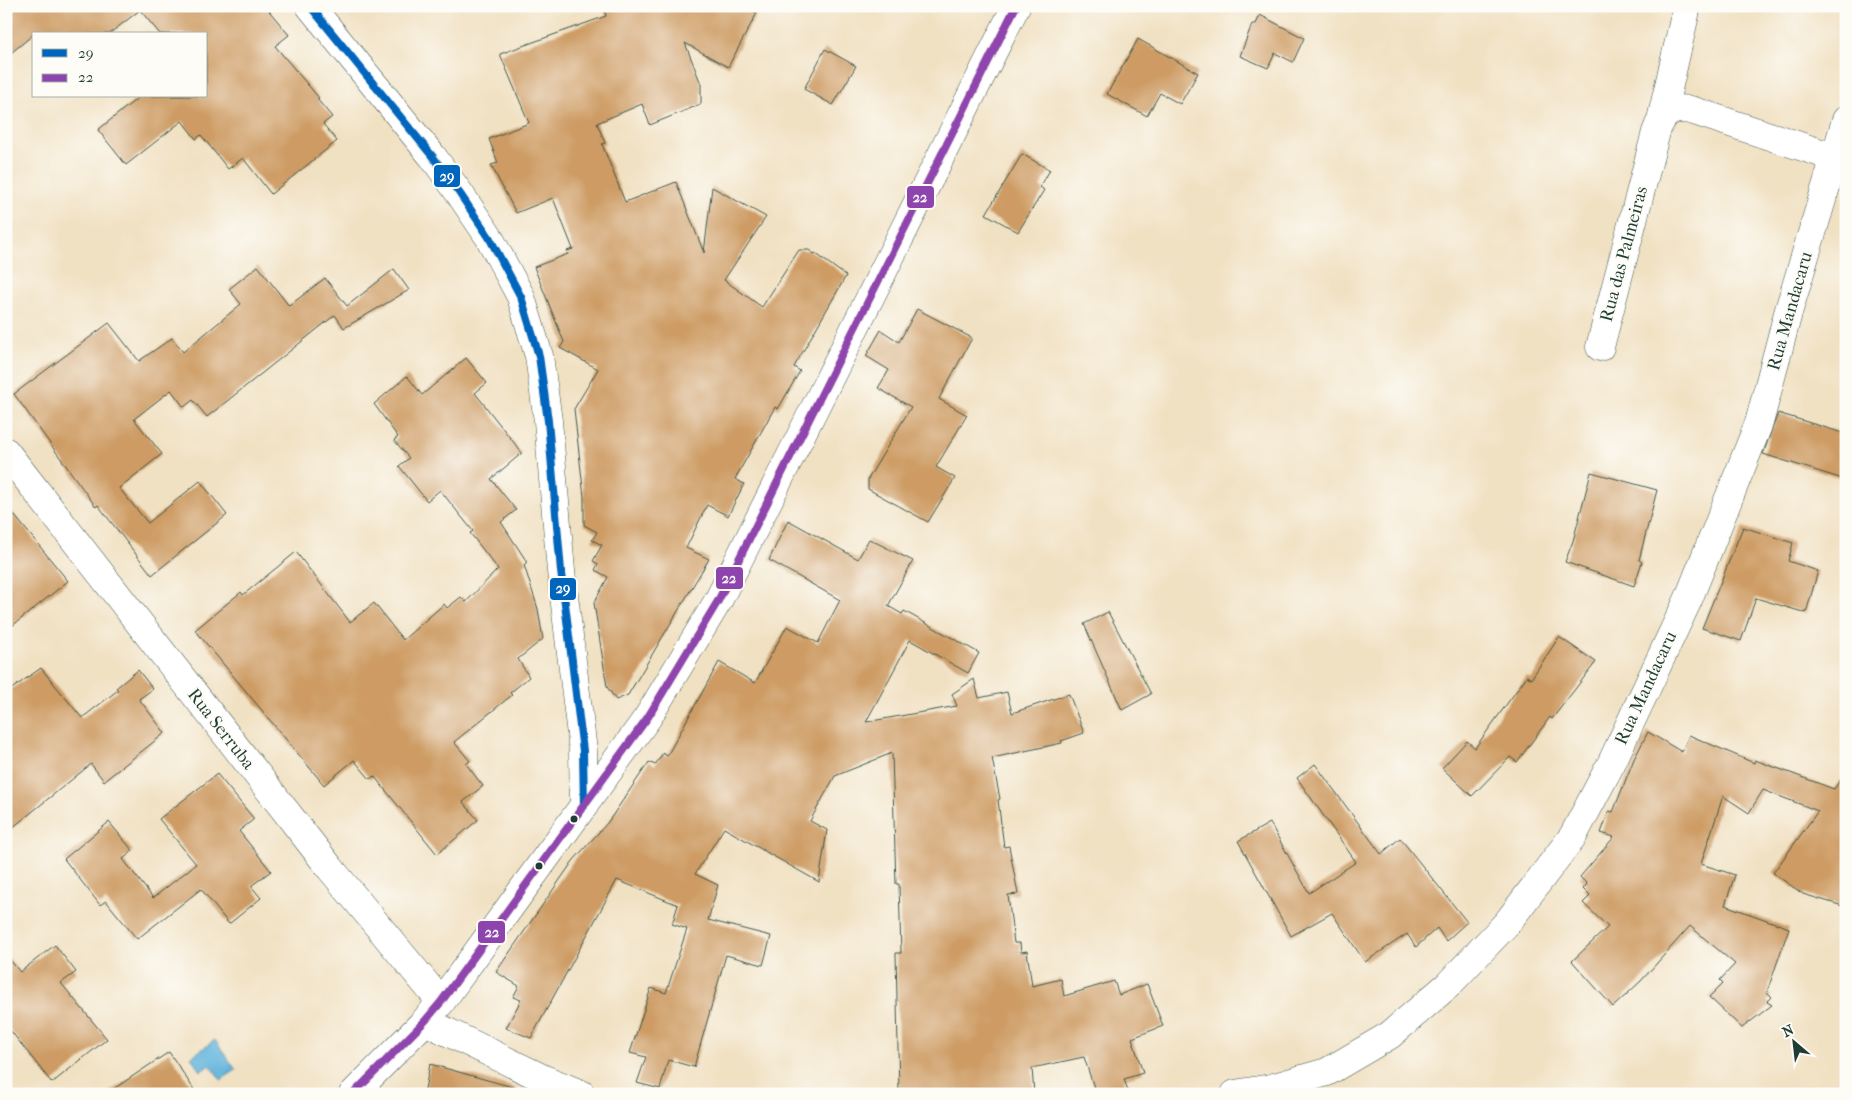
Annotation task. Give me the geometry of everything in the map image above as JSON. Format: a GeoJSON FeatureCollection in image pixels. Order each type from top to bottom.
{"type":"FeatureCollection","features":[{"type":"Feature","properties":{"kind":"street"},"geometry":{"type":"LineString","coordinates":[[310,6],[433,157],[460,194],[489,237],[521,297],[539,356],[548,421],[561,571],[583,751],[584,806]]}},
{"type":"Feature","properties":{"kind":"street"},"geometry":{"type":"LineString","coordinates":[[353,1094],[433,1012],[648,717],[718,601],[1016,6]]}},
{"type":"Feature","properties":{"kind":"street","name":"Rua das Palmeiras"},"geometry":{"type":"LineString","coordinates":[[1600,347],[1660,120],[1687,6]]}},
{"type":"Feature","properties":{"kind":"street"},"geometry":{"type":"LineString","coordinates":[[1660,120],[1668,112],[1678,108],[1692,110],[1836,158]]}},
{"type":"Feature","properties":{"kind":"street","name":"Rua Mandacaru"},"geometry":{"type":"LineString","coordinates":[[1235,1094],[1271,1088],[1327,1072],[1390,1035],[1448,985],[1507,923],[1573,836],[1611,764],[1688,600],[1759,423],[1788,313],[1846,120]]}},
{"type":"Feature","properties":{"kind":"street","name":"Rua Serruba"},"geometry":{"type":"LineString","coordinates":[[6,452],[330,868],[433,1012]]}},
{"type":"Feature","properties":{"kind":"street"},"geometry":{"type":"LineString","coordinates":[[433,1012],[544,1079],[581,1094]]}},
{"type":"Feature","properties":{"kind":"water"},"geometry":{"type":"Polygon","coordinates":[[[215,1040],[236,1070],[221,1080],[210,1065],[201,1071],[191,1057],[215,1040]]]}},
{"type":"Feature","properties":{"kind":"building"},"geometry":{"type":"Polygon","coordinates":[[[6,6],[265,6],[289,35],[275,46],[319,98],[317,99],[332,117],[323,124],[337,141],[271,194],[243,158],[228,169],[201,135],[196,139],[182,121],[126,165],[98,130],[138,98],[208,98],[208,32],[158,32],[140,10],[112,32],[32,32],[32,36],[6,57],[6,6]]]}},
{"type":"Feature","properties":{"kind":"building"},"geometry":{"type":"Polygon","coordinates":[[[603,6],[744,6],[757,13],[728,67],[685,43],[701,84],[701,104],[650,125],[642,104],[597,123],[605,143],[602,144],[625,202],[676,182],[704,253],[712,187],[766,217],[724,280],[762,307],[799,250],[809,250],[815,253],[846,276],[794,367],[800,371],[778,409],[775,407],[735,479],[744,484],[728,516],[707,505],[686,548],[709,559],[628,695],[616,700],[607,687],[594,603],[608,577],[595,570],[598,564],[593,561],[602,545],[592,540],[597,532],[584,525],[584,497],[574,409],[598,369],[560,348],[564,342],[534,267],[568,254],[567,251],[573,249],[553,198],[516,213],[491,165],[498,163],[489,139],[529,123],[500,54],[606,16],[603,6]]]}},
{"type":"Feature","properties":{"kind":"building"},"geometry":{"type":"Polygon","coordinates":[[[1260,15],[1304,38],[1293,62],[1275,53],[1268,68],[1240,56],[1252,24],[1256,24],[1260,15]]]}},
{"type":"Feature","properties":{"kind":"building"},"geometry":{"type":"Polygon","coordinates":[[[1138,39],[1198,73],[1180,104],[1160,93],[1147,116],[1107,94],[1138,39]]]}},
{"type":"Feature","properties":{"kind":"building"},"geometry":{"type":"Polygon","coordinates":[[[825,49],[856,66],[833,105],[804,89],[825,49]]]}},
{"type":"Feature","properties":{"kind":"building"},"geometry":{"type":"Polygon","coordinates":[[[1022,154],[1050,170],[1040,187],[1044,190],[1018,232],[986,214],[1022,154]]]}},
{"type":"Feature","properties":{"kind":"building"},"geometry":{"type":"Polygon","coordinates":[[[258,266],[289,306],[325,278],[347,306],[394,269],[409,290],[344,328],[335,315],[207,417],[193,400],[184,407],[171,390],[134,419],[162,454],[119,488],[148,523],[200,481],[227,515],[152,575],[98,505],[96,507],[14,394],[109,323],[139,361],[172,338],[183,352],[241,304],[229,289],[258,266]]]}},
{"type":"Feature","properties":{"kind":"building"},"geometry":{"type":"Polygon","coordinates":[[[917,309],[972,338],[939,399],[967,415],[936,467],[955,478],[928,522],[868,489],[868,479],[911,407],[878,388],[889,370],[866,356],[881,330],[899,342],[917,309]]]}},
{"type":"Feature","properties":{"kind":"building"},"geometry":{"type":"Polygon","coordinates":[[[466,358],[487,383],[475,393],[522,453],[491,479],[516,510],[501,522],[527,562],[524,565],[538,609],[543,639],[518,659],[529,677],[510,693],[512,695],[454,742],[470,761],[466,764],[483,786],[463,802],[478,820],[437,854],[374,776],[370,779],[354,760],[324,785],[195,630],[241,592],[243,595],[296,552],[350,622],[374,603],[403,640],[444,604],[447,608],[461,597],[466,602],[498,569],[470,533],[473,531],[440,490],[427,501],[399,466],[409,458],[394,440],[398,437],[374,404],[407,376],[422,395],[466,358]]]}},
{"type":"Feature","properties":{"kind":"building"},"geometry":{"type":"Polygon","coordinates":[[[1778,413],[1846,434],[1846,480],[1763,454],[1778,413]]]}},
{"type":"Feature","properties":{"kind":"building"},"geometry":{"type":"Polygon","coordinates":[[[1591,472],[1657,490],[1639,560],[1642,562],[1634,586],[1565,562],[1573,541],[1591,472]]]}},
{"type":"Feature","properties":{"kind":"building"},"geometry":{"type":"Polygon","coordinates":[[[6,505],[68,581],[6,631],[6,505]]]}},
{"type":"Feature","properties":{"kind":"building"},"geometry":{"type":"Polygon","coordinates":[[[788,520],[858,559],[869,539],[913,561],[888,606],[902,614],[904,611],[979,653],[968,673],[910,640],[866,722],[957,706],[952,694],[974,679],[979,698],[1007,692],[1012,713],[1069,694],[1084,733],[1061,741],[1062,743],[992,758],[1000,799],[998,800],[1004,847],[1009,846],[1018,894],[1008,895],[1014,943],[1020,943],[1021,952],[1027,951],[1032,986],[1061,979],[1064,996],[1114,981],[1119,995],[1147,984],[1163,1026],[1132,1038],[1143,1073],[1124,1079],[1129,1094],[1096,1094],[1084,1057],[1032,1068],[1034,1094],[899,1094],[896,953],[901,953],[899,884],[896,884],[892,753],[835,776],[810,821],[827,830],[819,882],[724,828],[695,874],[718,885],[708,920],[771,936],[763,965],[726,955],[694,1067],[668,1060],[660,1089],[637,1083],[646,1057],[630,1053],[651,988],[666,993],[687,929],[672,924],[678,905],[617,880],[531,1038],[506,1028],[521,1000],[513,997],[519,986],[496,972],[573,861],[608,822],[649,762],[655,765],[663,753],[667,756],[719,662],[755,683],[787,626],[818,643],[840,600],[769,560],[788,520]]]}},
{"type":"Feature","properties":{"kind":"building"},"geometry":{"type":"Polygon","coordinates":[[[1743,527],[1793,543],[1788,561],[1818,571],[1806,613],[1756,598],[1741,641],[1702,628],[1743,527]]]}},
{"type":"Feature","properties":{"kind":"building"},"geometry":{"type":"Polygon","coordinates":[[[1108,612],[1151,694],[1122,710],[1084,624],[1108,612]]]}},
{"type":"Feature","properties":{"kind":"building"},"geometry":{"type":"Polygon","coordinates":[[[1559,637],[1596,662],[1552,719],[1550,717],[1517,762],[1510,757],[1472,796],[1442,768],[1467,741],[1475,748],[1527,676],[1531,679],[1559,637]]]}},
{"type":"Feature","properties":{"kind":"building"},"geometry":{"type":"Polygon","coordinates":[[[41,668],[82,718],[118,690],[116,688],[138,670],[153,689],[139,699],[165,733],[104,781],[91,764],[6,833],[6,693],[41,668]]]}},
{"type":"Feature","properties":{"kind":"building"},"geometry":{"type":"Polygon","coordinates":[[[1648,732],[1682,752],[1689,735],[1754,763],[1755,760],[1834,789],[1846,772],[1846,907],[1803,894],[1773,873],[1818,811],[1763,790],[1749,813],[1723,796],[1701,864],[1735,875],[1725,905],[1789,928],[1767,992],[1772,997],[1767,1002],[1772,1005],[1742,1028],[1709,997],[1723,983],[1720,980],[1735,964],[1690,926],[1641,981],[1613,1007],[1572,961],[1608,927],[1583,903],[1590,896],[1583,889],[1587,884],[1580,877],[1614,837],[1601,833],[1609,811],[1613,812],[1634,759],[1648,732]]]}},
{"type":"Feature","properties":{"kind":"building"},"geometry":{"type":"Polygon","coordinates":[[[1315,764],[1381,854],[1400,838],[1467,922],[1446,941],[1437,928],[1416,947],[1407,934],[1365,962],[1332,913],[1291,936],[1238,841],[1270,823],[1309,893],[1356,862],[1297,778],[1315,764]]]}},
{"type":"Feature","properties":{"kind":"building"},"geometry":{"type":"Polygon","coordinates":[[[217,774],[254,819],[239,831],[271,871],[251,886],[261,898],[229,924],[201,889],[137,939],[106,901],[100,905],[64,859],[109,822],[133,851],[123,859],[153,898],[196,864],[159,819],[217,774]]]}},
{"type":"Feature","properties":{"kind":"building"},"geometry":{"type":"Polygon","coordinates":[[[55,945],[76,972],[61,983],[107,1039],[52,1083],[6,1025],[6,955],[20,972],[55,945]]]}},
{"type":"Feature","properties":{"kind":"building"},"geometry":{"type":"Polygon","coordinates":[[[169,1052],[197,1094],[106,1094],[169,1052]]]}},
{"type":"Feature","properties":{"kind":"building"},"geometry":{"type":"Polygon","coordinates":[[[430,1064],[516,1088],[516,1094],[424,1094],[430,1064]]]}},
{"type":"Feature","properties":{"kind":"transit line","name":"29"},"geometry":{"type":"LineString","coordinates":[[310,6],[433,157],[460,194],[489,237],[521,297],[539,356],[548,421],[561,571],[583,751],[584,806]]}},
{"type":"Feature","properties":{"kind":"transit line","name":"22"},"geometry":{"type":"LineString","coordinates":[[353,1094],[425,1021],[441,1002],[648,717],[718,601],[1016,6]]}}]}
